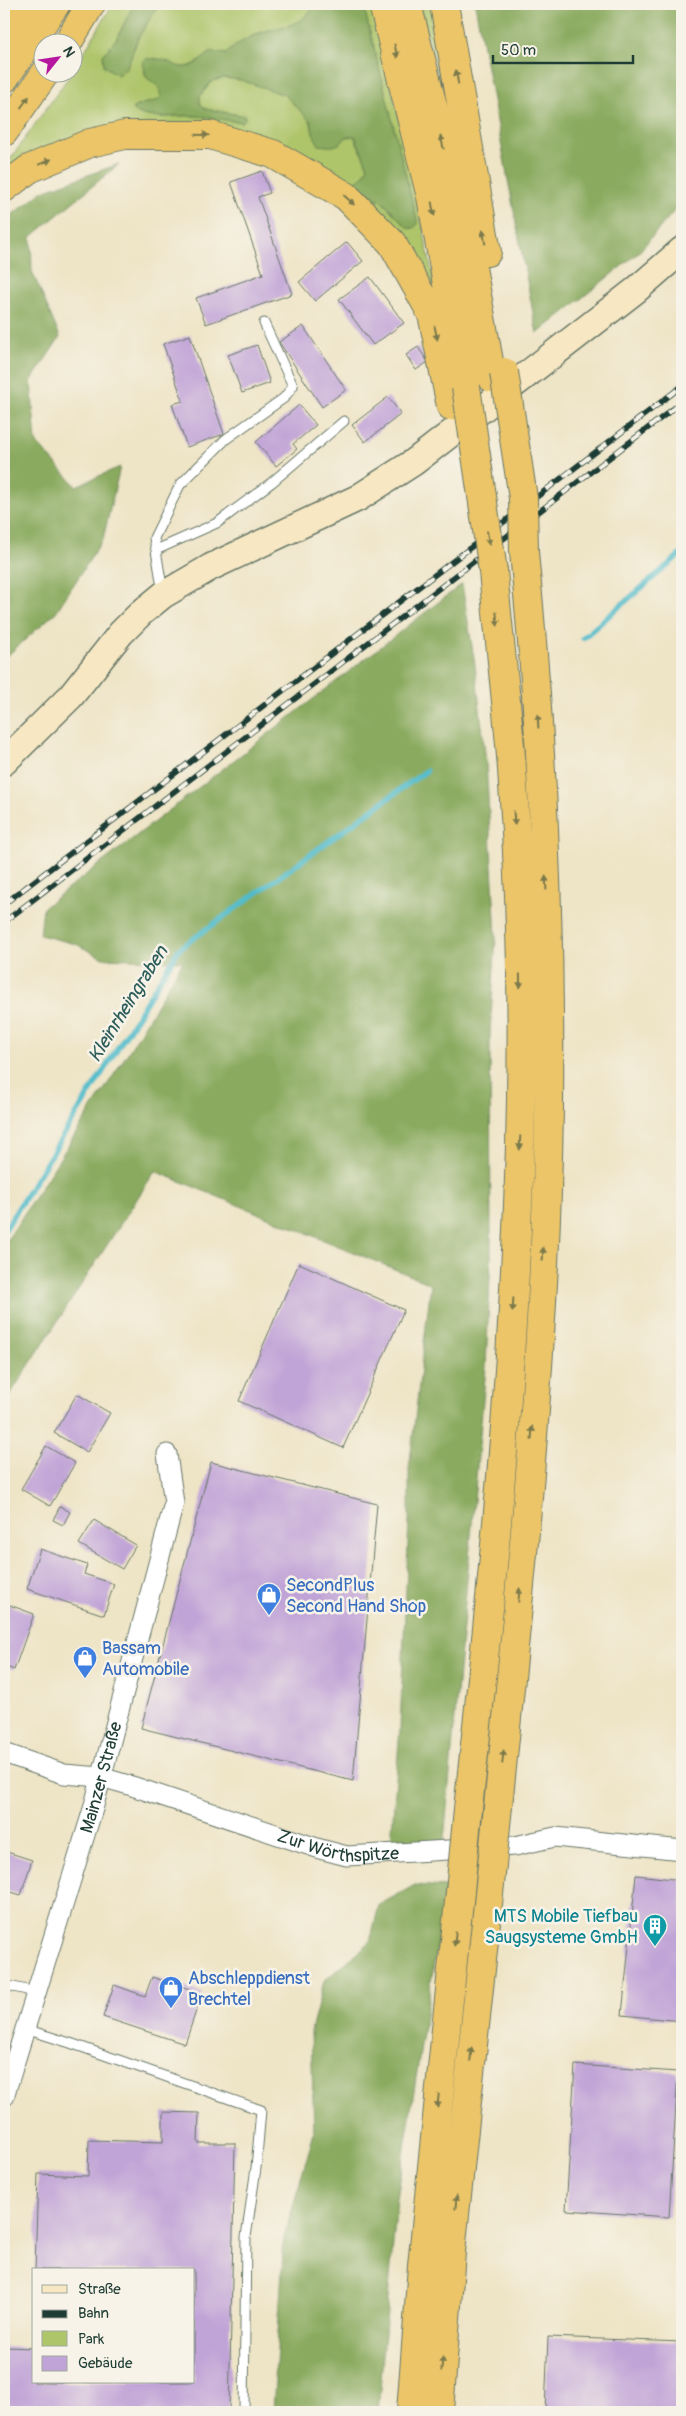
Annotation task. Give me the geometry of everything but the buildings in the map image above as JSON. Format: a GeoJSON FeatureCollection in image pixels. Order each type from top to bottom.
{"type":"FeatureCollection","features":[{"type":"Feature","properties":{"kind":"highway"},"geometry":{"type":"LineString","coordinates":[[4,37],[23,4]]}},
{"type":"Feature","properties":{"kind":"highway"},"geometry":{"type":"LineString","coordinates":[[4,79],[56,4]]}},
{"type":"Feature","properties":{"kind":"highway"},"geometry":{"type":"LineString","coordinates":[[74,32],[91,4]]}},
{"type":"Feature","properties":{"kind":"highway"},"geometry":{"type":"LineString","coordinates":[[383,4],[431,197],[459,396],[484,504],[493,571],[512,770],[520,949],[521,1100],[515,1269],[504,1436],[422,2266],[412,2412]]}},
{"type":"Feature","properties":{"kind":"highway"},"geometry":{"type":"LineString","coordinates":[[407,4],[467,240],[498,375]]}},
{"type":"Feature","properties":{"kind":"highway"},"geometry":{"type":"LineString","coordinates":[[439,2412],[453,2233],[523,1550],[538,1356],[549,1109],[549,932],[536,686],[524,552],[511,502],[498,375],[493,287],[444,4]]}},
{"type":"Feature","properties":{"kind":"highway"},"geometry":{"type":"LineString","coordinates":[[4,132],[39,82]]}},
{"type":"Feature","properties":{"kind":"highway"},"geometry":{"type":"LineString","coordinates":[[4,188],[29,169],[90,143],[125,135],[210,135],[273,154],[346,196],[392,243],[432,314],[459,396]]}},
{"type":"Feature","properties":{"kind":"main road"},"geometry":{"type":"LineString","coordinates":[[4,762],[71,696],[121,633],[141,613],[163,596],[211,567],[358,498],[414,462],[636,290],[682,250]]}},
{"type":"Feature","properties":{"kind":"street","name":"Mainzer Straße"},"geometry":{"type":"LineString","coordinates":[[4,2097],[101,1777],[174,1503],[167,1454]]}},
{"type":"Feature","properties":{"kind":"street","name":"Zur Wörthspitze"},"geometry":{"type":"LineString","coordinates":[[4,1753],[64,1774],[101,1777],[132,1786],[347,1856],[515,1846],[555,1837],[682,1850]]}},
{"type":"Feature","properties":{"kind":"lane"},"geometry":{"type":"LineString","coordinates":[[163,596],[154,538],[180,485],[226,439],[284,398],[293,386],[264,324]]}},
{"type":"Feature","properties":{"kind":"lane"},"geometry":{"type":"LineString","coordinates":[[156,550],[217,523],[272,483],[344,421]]}},
{"type":"Feature","properties":{"kind":"lane"},"geometry":{"type":"LineString","coordinates":[[4,1985],[36,1992]]}},
{"type":"Feature","properties":{"kind":"lane"},"geometry":{"type":"LineString","coordinates":[[25,2030],[261,2110],[256,2168],[246,2238],[244,2412]]}},
{"type":"Feature","properties":{"kind":"green space"},"geometry":{"type":"Polygon","coordinates":[[[113,4],[134,4],[117,38],[106,52],[127,67],[138,38],[159,4],[316,4],[306,16],[296,23],[252,36],[226,54],[211,52],[196,64],[184,67],[155,58],[144,71],[146,77],[159,87],[161,98],[132,109],[138,113],[154,117],[200,116],[242,122],[245,116],[206,109],[200,104],[200,96],[212,81],[224,78],[241,80],[285,95],[311,122],[313,134],[340,144],[346,137],[354,136],[368,167],[363,176],[374,198],[380,200],[408,228],[414,228],[418,224],[363,4],[371,4],[410,163],[439,306],[404,242],[211,127],[4,173],[4,168],[65,82],[82,82],[82,55],[113,4]]]}},
{"type":"Feature","properties":{"kind":"green space"},"geometry":{"type":"Polygon","coordinates":[[[134,4],[159,4],[138,38],[127,67],[118,75],[104,66],[103,55],[117,38],[134,4]]]}},
{"type":"Feature","properties":{"kind":"green space"},"geometry":{"type":"Polygon","coordinates":[[[316,4],[363,4],[418,224],[414,228],[408,228],[383,202],[365,193],[358,185],[356,181],[363,176],[368,167],[355,136],[346,137],[334,146],[319,145],[313,134],[311,122],[285,95],[241,80],[224,78],[212,81],[200,96],[200,104],[206,109],[245,116],[242,122],[196,116],[154,117],[146,116],[132,109],[161,98],[159,87],[146,77],[143,62],[146,59],[157,59],[183,67],[190,66],[211,52],[226,54],[252,36],[296,23],[306,16],[316,4]]]}},
{"type":"Feature","properties":{"kind":"green space"},"geometry":{"type":"Polygon","coordinates":[[[419,4],[435,4],[466,179],[419,4]]]}},
{"type":"Feature","properties":{"kind":"green space"},"geometry":{"type":"Polygon","coordinates":[[[475,4],[682,4],[682,202],[638,253],[537,334],[475,4]]]}},
{"type":"Feature","properties":{"kind":"green space"},"geometry":{"type":"Polygon","coordinates":[[[119,164],[31,237],[32,271],[60,337],[31,381],[36,442],[76,486],[120,467],[103,539],[56,612],[7,656],[4,655],[4,221],[43,191],[119,164]]]}},
{"type":"Feature","properties":{"kind":"green space"},"geometry":{"type":"Polygon","coordinates":[[[462,584],[475,665],[486,762],[496,936],[490,1033],[491,1255],[486,1366],[444,1841],[391,1843],[400,1728],[409,1520],[409,1469],[431,1284],[155,1171],[4,1404],[4,1245],[131,1048],[183,961],[103,958],[76,944],[40,935],[43,908],[462,584]]]}},
{"type":"Feature","properties":{"kind":"green space"},"geometry":{"type":"Polygon","coordinates":[[[415,1885],[446,1887],[397,2199],[378,2412],[273,2412],[284,2238],[314,2133],[311,2031],[324,1981],[370,1942],[379,1905],[415,1885]]]}},
{"type":"Feature","properties":{"kind":"waterway","name":"Kleinrheingraben"},"geometry":{"type":"LineString","coordinates":[[583,638],[682,553]]}},
{"type":"Feature","properties":{"kind":"waterway","name":"Kleinrheingraben"},"geometry":{"type":"LineString","coordinates":[[4,1231],[179,949],[426,771]]}},
{"type":"Feature","properties":{"kind":"railway"},"geometry":{"type":"LineString","coordinates":[[4,904],[682,386]]}},
{"type":"Feature","properties":{"kind":"railway"},"geometry":{"type":"LineString","coordinates":[[4,922],[682,402]]}},
{"type":"Feature","properties":{"kind":"place","name":"SecondPlus Second Hand Shop"},"geometry":{"type":"Point","coordinates":[269,1616]}},
{"type":"Feature","properties":{"kind":"place","name":"Bassam Automobile"},"geometry":{"type":"Point","coordinates":[85,1679]}},
{"type":"Feature","properties":{"kind":"place","name":"MTS Mobile Tiefbau Saugsysteme GmbH"},"geometry":{"type":"Point","coordinates":[655,1947]}},
{"type":"Feature","properties":{"kind":"place","name":"Abschleppdienst Brechtel"},"geometry":{"type":"Point","coordinates":[171,2009]}}]}
